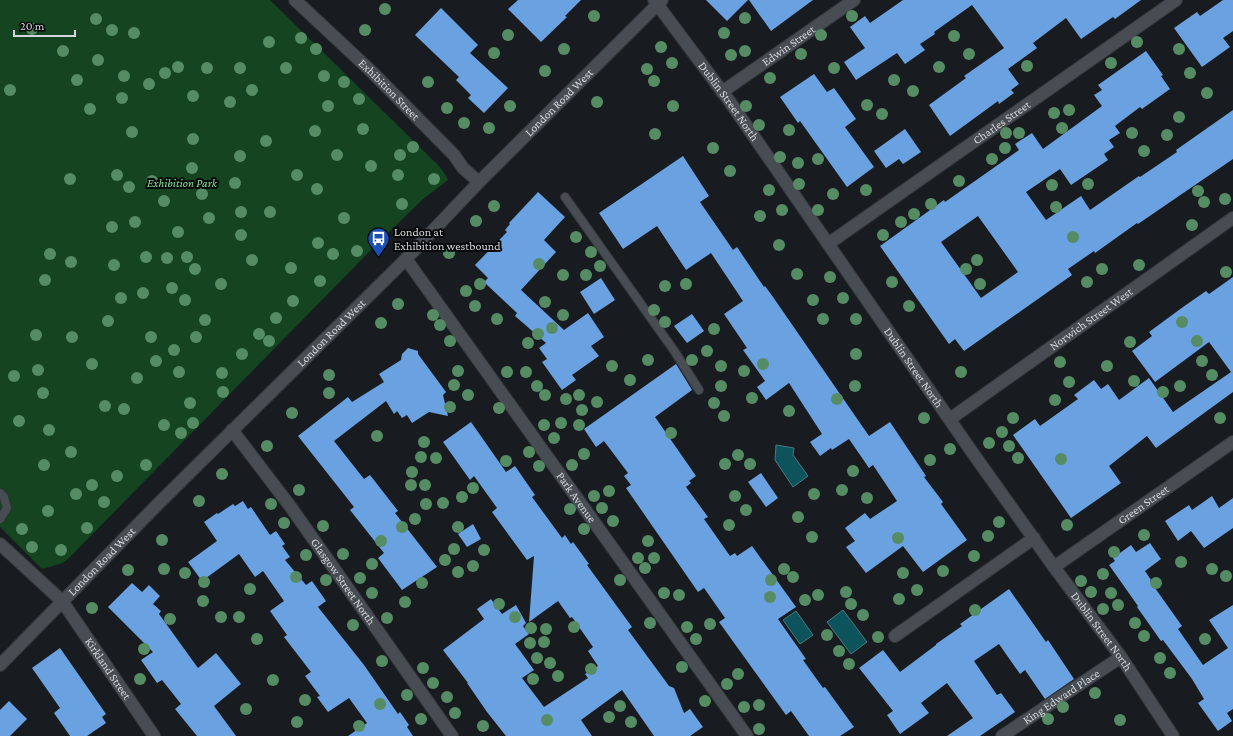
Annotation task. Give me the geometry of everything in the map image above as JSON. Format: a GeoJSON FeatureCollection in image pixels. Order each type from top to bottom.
{"type":"FeatureCollection","features":[{"type":"Feature","properties":{"kind":"street","name":"Exhibition Street"},"geometry":{"type":"LineString","coordinates":[[295,0],[372,72],[454,155],[463,168],[479,182]]}},
{"type":"Feature","properties":{"kind":"street","name":"Edwin Street"},"geometry":{"type":"LineString","coordinates":[[722,92],[854,0]]}},
{"type":"Feature","properties":{"kind":"street","name":"Charles Street"},"geometry":{"type":"LineString","coordinates":[[828,244],[1176,0]]}},
{"type":"Feature","properties":{"kind":"street","name":"London Road West"},"geometry":{"type":"LineString","coordinates":[[0,665],[232,430],[406,259],[479,182],[658,1]]}},
{"type":"Feature","properties":{"kind":"street","name":"Dublin Street North"},"geometry":{"type":"LineString","coordinates":[[658,1],[1054,568],[1121,657],[1173,736]]}},
{"type":"Feature","properties":{"kind":"street","name":"Norwich Street West"},"geometry":{"type":"LineString","coordinates":[[950,419],[1233,218]]}},
{"type":"Feature","properties":{"kind":"street","name":"Park Avenue"},"geometry":{"type":"LineString","coordinates":[[406,259],[748,736]]}},
{"type":"Feature","properties":{"kind":"street","name":"Glasgow Street North"},"geometry":{"type":"LineString","coordinates":[[232,430],[290,506],[452,736]]}},
{"type":"Feature","properties":{"kind":"street","name":"Green Street"},"geometry":{"type":"LineString","coordinates":[[1054,568],[1233,442]]}},
{"type":"Feature","properties":{"kind":"street"},"geometry":{"type":"LineString","coordinates":[[895,636],[1034,538]]}},
{"type":"Feature","properties":{"kind":"street","name":"Kirkland Street"},"geometry":{"type":"LineString","coordinates":[[0,544],[62,601],[154,736]]}},
{"type":"Feature","properties":{"kind":"street","name":"King Edward Place"},"geometry":{"type":"LineString","coordinates":[[1002,736],[1121,657]]}},
{"type":"Feature","properties":{"kind":"lane"},"geometry":{"type":"LineString","coordinates":[[565,197],[675,352],[699,390]]}},
{"type":"Feature","properties":{"kind":"lane"},"geometry":{"type":"LineString","coordinates":[[0,493],[4,497],[7,508],[0,519]]}},
{"type":"Feature","properties":{"kind":"green space","name":"Exhibition Park"},"geometry":{"type":"Polygon","coordinates":[[[0,0],[270,0],[439,166],[448,180],[423,199],[373,248],[70,557],[63,563],[42,569],[0,527],[0,0]]]}},
{"type":"Feature","properties":{"kind":"water"},"geometry":{"type":"Polygon","coordinates":[[[776,445],[794,448],[793,455],[808,476],[793,487],[775,460],[776,445]]]}},
{"type":"Feature","properties":{"kind":"water"},"geometry":{"type":"Polygon","coordinates":[[[843,610],[867,642],[851,654],[827,622],[843,610]]]}},
{"type":"Feature","properties":{"kind":"water"},"geometry":{"type":"Polygon","coordinates":[[[796,611],[813,635],[800,644],[783,620],[796,611]]]}},
{"type":"Feature","properties":{"kind":"building"},"geometry":{"type":"Polygon","coordinates":[[[518,0],[581,0],[565,16],[567,17],[541,42],[508,9],[518,0]]]}},
{"type":"Feature","properties":{"kind":"building"},"geometry":{"type":"Polygon","coordinates":[[[706,0],[748,0],[727,21],[706,0]]]}},
{"type":"Feature","properties":{"kind":"building"},"geometry":{"type":"Polygon","coordinates":[[[749,0],[813,0],[771,31],[749,0]]]}},
{"type":"Feature","properties":{"kind":"building"},"geometry":{"type":"Polygon","coordinates":[[[903,0],[1141,0],[1115,19],[1113,17],[1081,39],[1066,18],[1033,43],[1037,48],[1008,69],[1019,84],[1011,90],[1014,93],[999,104],[998,101],[950,136],[929,105],[966,78],[964,76],[1004,48],[972,5],[934,32],[935,34],[920,44],[925,50],[905,64],[897,53],[856,80],[844,62],[865,48],[850,27],[865,16],[870,23],[903,0]]]}},
{"type":"Feature","properties":{"kind":"building"},"geometry":{"type":"Polygon","coordinates":[[[1223,0],[1233,0],[1233,31],[1223,38],[1230,47],[1202,67],[1174,28],[1197,12],[1200,16],[1223,0]]]}},
{"type":"Feature","properties":{"kind":"building"},"geometry":{"type":"Polygon","coordinates":[[[441,8],[478,45],[470,53],[508,88],[484,113],[468,98],[471,95],[456,80],[459,77],[415,35],[441,8]]]}},
{"type":"Feature","properties":{"kind":"building"},"geometry":{"type":"Polygon","coordinates":[[[1146,51],[1163,75],[1161,76],[1170,89],[1142,109],[1140,107],[1115,126],[1120,133],[1109,140],[1114,147],[1104,154],[1108,160],[1071,185],[1060,169],[1026,192],[1046,220],[1081,196],[1090,210],[1177,152],[1176,150],[1233,110],[1233,159],[1095,253],[1094,251],[1068,269],[1072,275],[964,351],[955,339],[949,344],[880,246],[944,200],[945,202],[1019,150],[1015,144],[1032,133],[1043,149],[1102,106],[1094,95],[1102,90],[1098,85],[1146,51]],[[978,216],[941,242],[981,298],[1018,272],[978,216]]]}},
{"type":"Feature","properties":{"kind":"building"},"geometry":{"type":"Polygon","coordinates":[[[814,74],[827,92],[834,88],[856,119],[845,127],[874,167],[847,187],[800,121],[798,123],[780,97],[814,74]]]}},
{"type":"Feature","properties":{"kind":"building"},"geometry":{"type":"Polygon","coordinates":[[[905,129],[921,152],[903,164],[899,159],[886,168],[874,151],[905,129]]]}},
{"type":"Feature","properties":{"kind":"building"},"geometry":{"type":"Polygon","coordinates":[[[683,156],[709,196],[700,202],[733,250],[737,247],[869,436],[890,422],[926,476],[924,477],[943,502],[941,504],[967,540],[923,572],[903,546],[866,573],[846,547],[855,541],[845,528],[865,513],[870,519],[897,501],[873,465],[869,468],[849,439],[832,450],[831,448],[820,456],[810,442],[822,434],[789,383],[766,400],[757,387],[765,381],[743,350],[747,348],[724,314],[743,301],[711,253],[686,270],[657,226],[623,249],[599,213],[683,156]]]}},
{"type":"Feature","properties":{"kind":"building"},"geometry":{"type":"Polygon","coordinates":[[[538,192],[565,217],[544,240],[556,252],[521,290],[564,330],[588,313],[604,337],[591,346],[599,356],[572,375],[576,380],[562,390],[542,362],[547,359],[539,348],[546,343],[515,316],[517,313],[484,282],[488,278],[475,265],[507,232],[505,230],[510,224],[509,223],[538,192]]]}},
{"type":"Feature","properties":{"kind":"building"},"geometry":{"type":"Polygon","coordinates":[[[1233,277],[1233,392],[1156,448],[1147,436],[1109,466],[1121,483],[1071,518],[1013,435],[1035,419],[1040,426],[1078,399],[1074,395],[1094,380],[1101,389],[1108,384],[1119,400],[1149,378],[1173,412],[1231,372],[1209,342],[1155,382],[1132,351],[1152,336],[1149,332],[1183,307],[1206,291],[1209,294],[1233,277]]]}},
{"type":"Feature","properties":{"kind":"building"},"geometry":{"type":"Polygon","coordinates":[[[601,278],[615,300],[594,314],[580,292],[601,278]]]}},
{"type":"Feature","properties":{"kind":"building"},"geometry":{"type":"Polygon","coordinates":[[[692,314],[704,331],[687,343],[674,326],[692,314]]]}},
{"type":"Feature","properties":{"kind":"building"},"geometry":{"type":"Polygon","coordinates":[[[408,348],[418,351],[418,354],[446,392],[443,395],[448,416],[429,412],[412,423],[407,415],[402,418],[397,411],[394,414],[386,401],[334,441],[364,479],[370,475],[398,511],[395,513],[437,567],[402,590],[378,558],[384,553],[350,510],[354,507],[298,436],[348,397],[352,402],[384,382],[379,374],[401,360],[402,354],[408,348]]]}},
{"type":"Feature","properties":{"kind":"building"},"geometry":{"type":"Polygon","coordinates":[[[676,364],[692,390],[655,417],[696,476],[689,481],[691,483],[686,487],[708,517],[704,519],[730,556],[735,553],[737,556],[752,546],[796,607],[778,619],[806,659],[803,660],[854,727],[840,736],[809,736],[791,711],[786,715],[719,622],[725,618],[704,588],[698,592],[626,488],[631,485],[624,476],[628,473],[604,441],[596,447],[584,429],[676,364]]]}},
{"type":"Feature","properties":{"kind":"building"},"geometry":{"type":"Polygon","coordinates":[[[471,422],[506,472],[515,466],[535,495],[532,497],[562,538],[565,535],[571,544],[573,542],[589,564],[587,565],[632,627],[628,630],[669,686],[674,688],[684,713],[690,709],[703,727],[690,736],[654,736],[622,690],[581,720],[592,736],[506,736],[487,712],[468,683],[443,650],[484,619],[477,609],[491,599],[502,614],[516,605],[526,623],[523,626],[529,634],[515,644],[534,670],[522,678],[544,707],[588,678],[585,674],[598,666],[588,651],[593,647],[572,617],[570,618],[558,601],[529,622],[534,556],[527,560],[492,512],[497,508],[474,476],[470,480],[443,442],[471,422]]]}},
{"type":"Feature","properties":{"kind":"building"},"geometry":{"type":"Polygon","coordinates":[[[761,473],[778,498],[766,507],[748,482],[761,473]]]}},
{"type":"Feature","properties":{"kind":"building"},"geometry":{"type":"Polygon","coordinates":[[[1212,496],[1219,508],[1233,498],[1233,528],[1204,548],[1191,531],[1178,541],[1165,521],[1189,505],[1192,510],[1212,496]]]}},
{"type":"Feature","properties":{"kind":"building"},"geometry":{"type":"Polygon","coordinates":[[[243,501],[248,509],[251,507],[270,535],[276,531],[285,544],[282,546],[290,557],[285,560],[306,585],[312,581],[326,601],[318,607],[364,665],[398,714],[400,712],[409,725],[407,727],[413,736],[348,736],[367,723],[349,698],[328,712],[317,697],[320,696],[305,676],[311,672],[284,637],[287,635],[270,611],[284,601],[263,571],[255,577],[239,554],[202,581],[188,562],[217,541],[204,522],[233,504],[235,506],[243,501]]]}},
{"type":"Feature","properties":{"kind":"building"},"geometry":{"type":"Polygon","coordinates":[[[473,524],[481,539],[467,547],[458,534],[473,524]]]}},
{"type":"Feature","properties":{"kind":"building"},"geometry":{"type":"Polygon","coordinates":[[[1150,543],[1161,559],[1145,571],[1151,580],[1150,581],[1182,626],[1178,629],[1203,665],[1228,648],[1209,620],[1233,605],[1233,709],[1227,713],[1232,721],[1218,731],[1198,703],[1204,699],[1192,679],[1163,640],[1161,641],[1109,565],[1115,561],[1113,558],[1131,545],[1136,552],[1150,543]]]}},
{"type":"Feature","properties":{"kind":"building"},"geometry":{"type":"Polygon","coordinates":[[[132,583],[142,592],[149,585],[160,596],[153,604],[161,611],[159,614],[198,668],[216,653],[241,684],[214,706],[236,736],[197,736],[175,709],[181,704],[162,680],[157,683],[141,660],[153,652],[108,607],[132,583]]]}},
{"type":"Feature","properties":{"kind":"building"},"geometry":{"type":"Polygon","coordinates":[[[1009,589],[1046,642],[1048,640],[1074,679],[1045,699],[1025,670],[1020,674],[999,644],[974,661],[997,695],[1001,693],[1015,712],[980,736],[947,736],[973,718],[947,683],[921,703],[929,713],[900,734],[887,715],[893,711],[859,668],[883,650],[900,672],[962,626],[960,624],[1009,589]]]}},
{"type":"Feature","properties":{"kind":"building"},"geometry":{"type":"Polygon","coordinates":[[[60,648],[106,714],[102,717],[106,723],[87,736],[70,736],[54,713],[60,708],[32,668],[60,648]]]}},
{"type":"Feature","properties":{"kind":"building"},"geometry":{"type":"Polygon","coordinates":[[[9,701],[27,719],[10,736],[0,736],[0,710],[9,701]]]}},
{"type":"Feature","properties":{"kind":"place","name":"London at Exhibition westbound"},"geometry":{"type":"Point","coordinates":[379,258]}}]}
